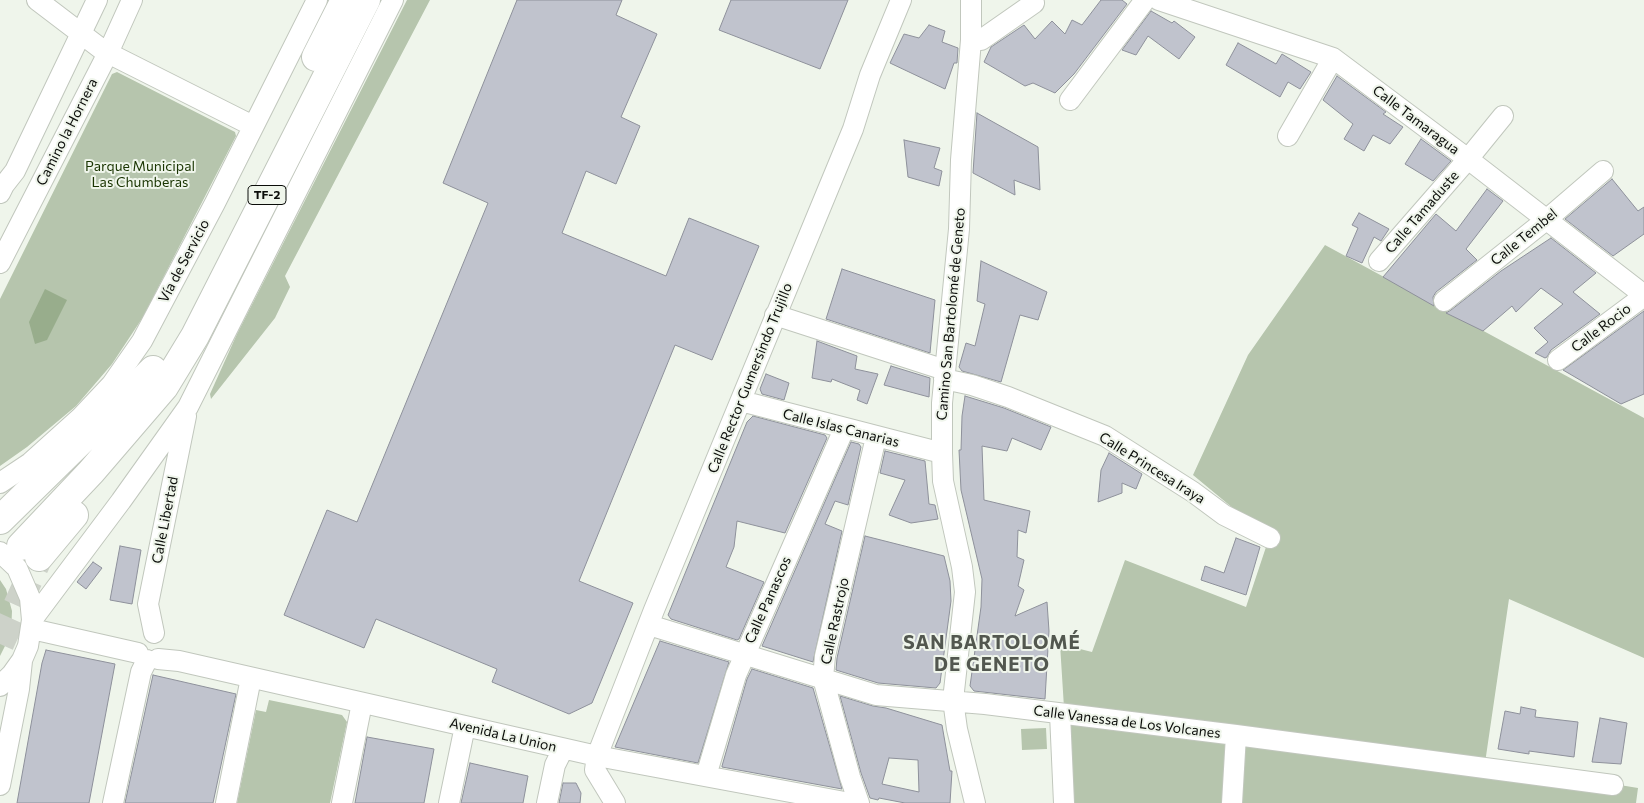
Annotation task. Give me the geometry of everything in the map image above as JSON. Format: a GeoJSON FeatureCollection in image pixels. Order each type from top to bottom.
{"type":"FeatureCollection","features":[{"type":"Feature","properties":{"kind":"highway","name":"TF-2"},"geometry":{"type":"LineString","coordinates":[[158,379],[187,311],[345,0]]}},
{"type":"Feature","properties":{"kind":"highway","name":"TF-2"},"geometry":{"type":"LineString","coordinates":[[15,542],[91,472],[158,379],[195,336],[366,0]]}},
{"type":"Feature","properties":{"kind":"street"},"geometry":{"type":"LineString","coordinates":[[37,0],[108,53],[253,126]]}},
{"type":"Feature","properties":{"kind":"street","name":"Camino la Hornera"},"geometry":{"type":"LineString","coordinates":[[1,187],[15,171],[97,0]]}},
{"type":"Feature","properties":{"kind":"street","name":"Camino la Hornera"},"geometry":{"type":"LineString","coordinates":[[0,263],[108,53],[132,0]]}},
{"type":"Feature","properties":{"kind":"street","name":"Vía de Servicio"},"geometry":{"type":"LineString","coordinates":[[0,483],[30,463],[80,418],[112,384],[142,341],[215,203],[317,0]]}},
{"type":"Feature","properties":{"kind":"street"},"geometry":{"type":"LineString","coordinates":[[32,625],[188,407],[393,0]]}},
{"type":"Feature","properties":{"kind":"street","name":"Calle Rector Gumersindo Trujillo"},"geometry":{"type":"LineString","coordinates":[[603,767],[649,625],[852,129],[870,75],[901,0]]}},
{"type":"Feature","properties":{"kind":"street","name":"Camino San Bartolomé de Geneto"},"geometry":{"type":"LineString","coordinates":[[971,0],[971,40],[959,229],[942,403],[942,453],[943,481],[962,567],[965,592],[954,700],[957,729],[975,803]]}},
{"type":"Feature","properties":{"kind":"street"},"geometry":{"type":"LineString","coordinates":[[1070,100],[1145,0]]}},
{"type":"Feature","properties":{"kind":"street","name":"Calle Tamaragua"},"geometry":{"type":"LineString","coordinates":[[1159,0],[1333,58],[1644,295]]}},
{"type":"Feature","properties":{"kind":"street"},"geometry":{"type":"LineString","coordinates":[[971,40],[981,40],[1034,4]]}},
{"type":"Feature","properties":{"kind":"street"},"geometry":{"type":"LineString","coordinates":[[1288,136],[1333,58]]}},
{"type":"Feature","properties":{"kind":"street","name":"Calle Tamaduste"},"geometry":{"type":"LineString","coordinates":[[1379,261],[1503,116]]}},
{"type":"Feature","properties":{"kind":"street","name":"Calle Tembel"},"geometry":{"type":"LineString","coordinates":[[1444,302],[1546,220],[1603,171]]}},
{"type":"Feature","properties":{"kind":"street"},"geometry":{"type":"LineString","coordinates":[[1,187],[33,199]]}},
{"type":"Feature","properties":{"kind":"street","name":"Calle Rocio"},"geometry":{"type":"LineString","coordinates":[[1558,360],[1644,295]]}},
{"type":"Feature","properties":{"kind":"street","name":"Calle Princesa Iraya"},"geometry":{"type":"LineString","coordinates":[[775,315],[1008,397],[1105,436],[1193,492],[1224,515],[1270,538]]}},
{"type":"Feature","properties":{"kind":"street","name":"Calle Islas Canarias"},"geometry":{"type":"LineString","coordinates":[[740,401],[942,453]]}},
{"type":"Feature","properties":{"kind":"street","name":"Calle Libertad"},"geometry":{"type":"LineString","coordinates":[[148,657],[163,654],[165,646],[161,637],[154,633],[148,604],[188,407]]}},
{"type":"Feature","properties":{"kind":"street","name":"Calle Panascos"},"geometry":{"type":"LineString","coordinates":[[706,776],[736,675],[844,429]]}},
{"type":"Feature","properties":{"kind":"street","name":"Calle Rastrojo"},"geometry":{"type":"LineString","coordinates":[[860,803],[844,758],[823,678],[825,656],[876,437]]}},
{"type":"Feature","properties":{"kind":"street"},"geometry":{"type":"LineString","coordinates":[[0,686],[22,660],[28,646],[32,625],[30,598],[17,568],[15,542]]}},
{"type":"Feature","properties":{"kind":"street","name":"Avenida La Union"},"geometry":{"type":"LineString","coordinates":[[32,625],[148,657],[173,659],[564,749],[603,767],[706,776],[850,803]]}},
{"type":"Feature","properties":{"kind":"street","name":"Calle Vanessa de Los Volcanes"},"geometry":{"type":"LineString","coordinates":[[649,625],[876,695],[954,700],[1613,785]]}},
{"type":"Feature","properties":{"kind":"street"},"geometry":{"type":"LineString","coordinates":[[113,803],[141,672],[148,657]]}},
{"type":"Feature","properties":{"kind":"street"},"geometry":{"type":"LineString","coordinates":[[0,785],[19,689],[22,660]]}},
{"type":"Feature","properties":{"kind":"street"},"geometry":{"type":"LineString","coordinates":[[226,803],[252,678]]}},
{"type":"Feature","properties":{"kind":"street"},"geometry":{"type":"LineString","coordinates":[[342,803],[362,703]]}},
{"type":"Feature","properties":{"kind":"street"},"geometry":{"type":"LineString","coordinates":[[1060,714],[1064,803]]}},
{"type":"Feature","properties":{"kind":"street"},"geometry":{"type":"LineString","coordinates":[[449,803],[465,726]]}},
{"type":"Feature","properties":{"kind":"street"},"geometry":{"type":"LineString","coordinates":[[1232,803],[1236,735]]}},
{"type":"Feature","properties":{"kind":"street"},"geometry":{"type":"LineString","coordinates":[[547,803],[555,765],[564,749]]}},
{"type":"Feature","properties":{"kind":"street"},"geometry":{"type":"LineString","coordinates":[[603,767],[615,803]]}},
{"type":"Feature","properties":{"kind":"green space"},"geometry":{"type":"Polygon","coordinates":[[[407,0],[430,0],[285,276],[290,287],[275,318],[211,399],[210,394],[237,334],[407,0]]]}},
{"type":"Feature","properties":{"kind":"green space","name":"Parque Municipal Las Chumberas"},"geometry":{"type":"Polygon","coordinates":[[[117,72],[235,132],[236,136],[143,317],[112,364],[76,406],[27,447],[0,466],[0,299],[112,74],[117,72]]]}},
{"type":"Feature","properties":{"kind":"green space"},"geometry":{"type":"Polygon","coordinates":[[[1325,245],[1644,418],[1644,658],[1509,599],[1485,763],[1638,788],[1636,803],[1070,803],[1060,644],[1092,652],[1125,560],[1246,607],[1269,538],[1193,475],[1248,355],[1325,245]]]}},
{"type":"Feature","properties":{"kind":"green space"},"geometry":{"type":"Polygon","coordinates":[[[0,580],[6,589],[12,611],[11,634],[0,656],[0,580]]]}},
{"type":"Feature","properties":{"kind":"green space"},"geometry":{"type":"Polygon","coordinates":[[[269,700],[342,715],[347,722],[330,803],[237,803],[256,710],[266,712],[269,700]]]}},
{"type":"Feature","properties":{"kind":"green space"},"geometry":{"type":"Polygon","coordinates":[[[1046,728],[1047,749],[1022,750],[1021,729],[1046,728]]]}},
{"type":"Feature","properties":{"kind":"shaded area"},"geometry":{"type":"Polygon","coordinates":[[[45,289],[67,300],[47,340],[35,344],[29,322],[45,289]]]}},
{"type":"Feature","properties":{"kind":"building"},"geometry":{"type":"Polygon","coordinates":[[[517,0],[622,0],[616,15],[657,34],[621,117],[640,126],[616,184],[586,171],[562,233],[666,276],[689,218],[759,246],[712,360],[675,345],[579,581],[633,603],[592,703],[569,714],[492,682],[497,669],[376,619],[364,648],[284,615],[327,510],[357,522],[488,203],[443,183],[517,0]]]}},
{"type":"Feature","properties":{"kind":"building"},"geometry":{"type":"Polygon","coordinates":[[[731,0],[848,0],[820,69],[719,30],[731,0]]]}},
{"type":"Feature","properties":{"kind":"building"},"geometry":{"type":"Polygon","coordinates":[[[1101,0],[1122,0],[1127,4],[1074,74],[1055,93],[1033,83],[1025,86],[984,62],[991,47],[1024,25],[1035,39],[1052,21],[1065,34],[1072,20],[1082,25],[1101,0]]]}},
{"type":"Feature","properties":{"kind":"building"},"geometry":{"type":"Polygon","coordinates":[[[1151,11],[1172,23],[1174,21],[1195,37],[1179,59],[1148,36],[1136,55],[1122,50],[1151,11]]]}},
{"type":"Feature","properties":{"kind":"building"},"geometry":{"type":"Polygon","coordinates":[[[929,25],[945,31],[942,42],[958,48],[957,63],[954,63],[945,89],[890,63],[904,34],[919,38],[929,25]]]}},
{"type":"Feature","properties":{"kind":"building"},"geometry":{"type":"Polygon","coordinates":[[[1238,43],[1276,64],[1282,54],[1311,72],[1300,89],[1288,82],[1280,97],[1226,65],[1238,43]]]}},
{"type":"Feature","properties":{"kind":"building"},"geometry":{"type":"Polygon","coordinates":[[[1337,76],[1386,112],[1383,114],[1403,127],[1390,144],[1373,135],[1364,151],[1344,139],[1353,124],[1323,100],[1337,76]]]}},
{"type":"Feature","properties":{"kind":"building"},"geometry":{"type":"Polygon","coordinates":[[[977,113],[1038,147],[1040,190],[1014,180],[1015,195],[973,173],[977,113]]]}},
{"type":"Feature","properties":{"kind":"building"},"geometry":{"type":"Polygon","coordinates":[[[1421,139],[1451,161],[1433,181],[1405,164],[1421,139]]]}},
{"type":"Feature","properties":{"kind":"building"},"geometry":{"type":"Polygon","coordinates":[[[904,140],[940,148],[934,168],[942,171],[939,186],[908,177],[904,140]]]}},
{"type":"Feature","properties":{"kind":"building"},"geometry":{"type":"Polygon","coordinates":[[[1612,179],[1638,211],[1644,207],[1644,234],[1613,256],[1565,219],[1612,179]]]}},
{"type":"Feature","properties":{"kind":"building"},"geometry":{"type":"Polygon","coordinates":[[[1487,189],[1503,201],[1466,249],[1477,260],[1436,292],[1433,297],[1434,306],[1383,277],[1436,214],[1456,231],[1487,189]]]}},
{"type":"Feature","properties":{"kind":"building"},"geometry":{"type":"Polygon","coordinates":[[[1359,213],[1389,229],[1381,241],[1374,237],[1362,263],[1346,256],[1358,228],[1352,225],[1359,213]]]}},
{"type":"Feature","properties":{"kind":"building"},"geometry":{"type":"Polygon","coordinates":[[[1551,238],[1596,273],[1573,292],[1600,314],[1551,350],[1547,357],[1545,358],[1535,353],[1548,342],[1534,328],[1563,304],[1541,288],[1516,312],[1512,306],[1483,331],[1446,313],[1501,271],[1551,238]]]}},
{"type":"Feature","properties":{"kind":"building"},"geometry":{"type":"Polygon","coordinates":[[[981,261],[1047,292],[1038,320],[1020,315],[1001,382],[962,371],[959,367],[966,343],[975,346],[985,304],[977,301],[981,261]]]}},
{"type":"Feature","properties":{"kind":"building"},"geometry":{"type":"Polygon","coordinates":[[[842,269],[935,300],[930,353],[826,319],[842,269]]]}},
{"type":"Feature","properties":{"kind":"building"},"geometry":{"type":"Polygon","coordinates":[[[1644,311],[1644,394],[1621,404],[1563,370],[1644,311]]]}},
{"type":"Feature","properties":{"kind":"building"},"geometry":{"type":"Polygon","coordinates":[[[817,341],[857,356],[855,369],[878,374],[867,404],[857,400],[860,390],[832,379],[831,382],[812,378],[817,341]]]}},
{"type":"Feature","properties":{"kind":"building"},"geometry":{"type":"Polygon","coordinates":[[[891,366],[930,378],[929,397],[884,385],[891,366]]]}},
{"type":"Feature","properties":{"kind":"building"},"geometry":{"type":"Polygon","coordinates":[[[766,374],[789,383],[784,400],[762,394],[760,389],[766,374]]]}},
{"type":"Feature","properties":{"kind":"building"},"geometry":{"type":"Polygon","coordinates":[[[965,396],[1004,408],[1051,427],[1041,450],[1012,438],[1007,451],[982,446],[984,500],[1030,511],[1026,533],[1018,530],[1017,557],[1024,560],[1018,586],[1024,590],[1015,616],[1047,602],[1049,631],[1045,699],[974,691],[970,686],[981,607],[982,579],[961,490],[959,450],[961,450],[962,416],[965,396]]]}},
{"type":"Feature","properties":{"kind":"building"},"geometry":{"type":"Polygon","coordinates":[[[753,416],[825,435],[827,438],[785,533],[737,521],[734,547],[726,567],[764,582],[737,640],[671,619],[668,615],[747,422],[753,416]]]}},
{"type":"Feature","properties":{"kind":"building"},"geometry":{"type":"Polygon","coordinates":[[[851,442],[859,444],[861,447],[848,505],[835,501],[825,524],[842,531],[813,662],[762,646],[851,442]]]}},
{"type":"Feature","properties":{"kind":"building"},"geometry":{"type":"Polygon","coordinates":[[[885,451],[925,461],[929,504],[935,505],[938,519],[911,523],[889,515],[905,480],[880,473],[885,451]]]}},
{"type":"Feature","properties":{"kind":"building"},"geometry":{"type":"Polygon","coordinates":[[[1109,453],[1142,474],[1136,489],[1122,483],[1122,493],[1098,502],[1101,470],[1109,453]]]}},
{"type":"Feature","properties":{"kind":"building"},"geometry":{"type":"Polygon","coordinates":[[[865,536],[944,556],[950,581],[951,601],[940,683],[936,688],[878,683],[836,670],[837,658],[865,536]]]}},
{"type":"Feature","properties":{"kind":"building"},"geometry":{"type":"Polygon","coordinates":[[[1236,538],[1260,547],[1246,595],[1201,580],[1205,566],[1224,573],[1236,538]]]}},
{"type":"Feature","properties":{"kind":"building"},"geometry":{"type":"Polygon","coordinates":[[[120,546],[141,550],[132,604],[110,600],[120,546]]]}},
{"type":"Feature","properties":{"kind":"building"},"geometry":{"type":"Polygon","coordinates":[[[93,562],[102,568],[86,589],[77,582],[93,562]]]}},
{"type":"Feature","properties":{"kind":"building"},"geometry":{"type":"Polygon","coordinates":[[[660,641],[729,662],[698,763],[615,747],[660,641]]]}},
{"type":"Feature","properties":{"kind":"building"},"geometry":{"type":"Polygon","coordinates":[[[46,650],[115,664],[89,803],[17,803],[42,663],[46,650]]]}},
{"type":"Feature","properties":{"kind":"building"},"geometry":{"type":"Polygon","coordinates":[[[752,669],[813,688],[842,789],[722,767],[747,679],[752,669]]]}},
{"type":"Feature","properties":{"kind":"building"},"geometry":{"type":"Polygon","coordinates":[[[153,675],[236,694],[213,803],[125,803],[153,675]]]}},
{"type":"Feature","properties":{"kind":"building"},"geometry":{"type":"Polygon","coordinates":[[[840,696],[942,725],[950,771],[952,771],[950,803],[905,803],[870,798],[861,773],[840,696]],[[889,758],[882,784],[919,792],[918,760],[889,758]]]}},
{"type":"Feature","properties":{"kind":"building"},"geometry":{"type":"Polygon","coordinates":[[[1521,707],[1536,710],[1535,717],[1578,722],[1574,757],[1529,751],[1529,754],[1498,749],[1505,711],[1520,714],[1521,707]]]}},
{"type":"Feature","properties":{"kind":"building"},"geometry":{"type":"Polygon","coordinates":[[[1600,718],[1627,723],[1621,764],[1592,762],[1600,718]]]}},
{"type":"Feature","properties":{"kind":"building"},"geometry":{"type":"Polygon","coordinates":[[[367,737],[434,749],[424,803],[355,803],[367,737]]]}},
{"type":"Feature","properties":{"kind":"building"},"geometry":{"type":"Polygon","coordinates":[[[470,763],[528,776],[523,803],[461,803],[470,763]]]}},
{"type":"Feature","properties":{"kind":"building"},"geometry":{"type":"Polygon","coordinates":[[[563,783],[576,783],[581,793],[580,803],[559,803],[563,783]]]}},
{"type":"Feature","properties":{"kind":"tunnel"},"geometry":{"type":"LineString","coordinates":[[0,644],[39,557]]}},
{"type":"Feature","properties":{"kind":"district","name":"SAN BARTOLOMÉ DE GENETO"},"geometry":{"type":"Point","coordinates":[992,654]}}]}
